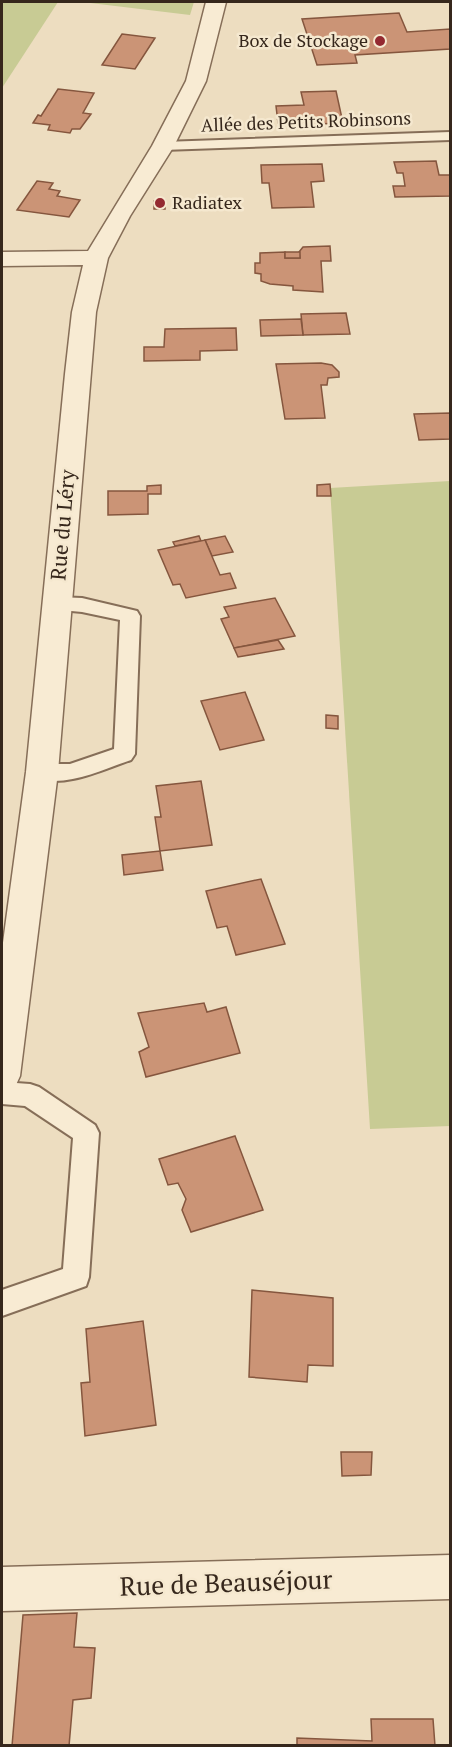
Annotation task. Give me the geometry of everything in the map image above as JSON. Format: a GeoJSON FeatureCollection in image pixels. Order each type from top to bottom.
{"type":"FeatureCollection","features":[{"type":"Feature","properties":{"kind":"street","name":"Rue du Léry"},"geometry":{"type":"LineString","coordinates":[[2,1076],[42,772],[84,312],[96,258],[119,216],[163,146],[196,81],[216,2]]}},
{"type":"Feature","properties":{"kind":"street"},"geometry":{"type":"LineString","coordinates":[[2,259],[96,258]]}},
{"type":"Feature","properties":{"kind":"street","name":"Rue de Beauséjour"},"geometry":{"type":"LineString","coordinates":[[2,1589],[450,1577]]}},
{"type":"Feature","properties":{"kind":"lane","name":"Allée des Petits Robinsons"},"geometry":{"type":"LineString","coordinates":[[163,146],[450,136]]}},
{"type":"Feature","properties":{"kind":"lane"},"geometry":{"type":"LineString","coordinates":[[42,772],[71,772],[124,754],[129,616],[82,604],[57,604]]}},
{"type":"Feature","properties":{"kind":"lane"},"geometry":{"type":"LineString","coordinates":[[2,1093],[30,1095],[86,1133],[76,1277],[2,1304]]}},
{"type":"Feature","properties":{"kind":"green space"},"geometry":{"type":"Polygon","coordinates":[[[2,2],[58,2],[2,88],[2,2]]]}},
{"type":"Feature","properties":{"kind":"green space"},"geometry":{"type":"Polygon","coordinates":[[[82,2],[194,2],[190,15],[82,2]]]}},
{"type":"Feature","properties":{"kind":"green space"},"geometry":{"type":"Polygon","coordinates":[[[450,481],[450,1126],[370,1129],[330,488],[450,481]]]}},
{"type":"Feature","properties":{"kind":"building","name":"Box de Stockage"},"geometry":{"type":"Polygon","coordinates":[[[399,13],[407,32],[450,29],[450,49],[355,55],[357,63],[317,65],[302,19],[399,13]]]}},
{"type":"Feature","properties":{"kind":"building"},"geometry":{"type":"Polygon","coordinates":[[[122,34],[155,38],[135,69],[102,65],[122,34]]]}},
{"type":"Feature","properties":{"kind":"building"},"geometry":{"type":"Polygon","coordinates":[[[58,89],[94,93],[83,113],[91,114],[80,129],[72,129],[70,133],[48,130],[50,125],[33,123],[38,115],[41,116],[58,89]]]}},
{"type":"Feature","properties":{"kind":"building"},"geometry":{"type":"Polygon","coordinates":[[[336,91],[343,123],[293,125],[292,122],[278,123],[276,106],[304,105],[301,92],[336,91]]]}},
{"type":"Feature","properties":{"kind":"building"},"geometry":{"type":"Polygon","coordinates":[[[436,161],[439,175],[450,175],[450,196],[395,197],[393,186],[405,186],[403,173],[397,173],[394,162],[436,161]]]}},
{"type":"Feature","properties":{"kind":"building"},"geometry":{"type":"Polygon","coordinates":[[[322,164],[324,181],[311,182],[314,207],[272,208],[269,183],[262,183],[261,165],[322,164]]]}},
{"type":"Feature","properties":{"kind":"building"},"geometry":{"type":"Polygon","coordinates":[[[37,181],[53,183],[49,189],[60,191],[57,196],[80,200],[69,217],[17,210],[37,181]]]}},
{"type":"Feature","properties":{"kind":"building","name":"Radiatex"},"geometry":{"type":"Polygon","coordinates":[[[165,200],[165,209],[154,209],[154,201],[165,200]]]}},
{"type":"Feature","properties":{"kind":"building"},"geometry":{"type":"Polygon","coordinates":[[[330,246],[331,261],[321,261],[323,292],[293,290],[293,286],[270,284],[261,281],[261,274],[255,273],[255,263],[260,263],[260,253],[285,252],[285,258],[300,258],[299,252],[303,247],[330,246]]]}},
{"type":"Feature","properties":{"kind":"building"},"geometry":{"type":"Polygon","coordinates":[[[285,252],[300,252],[300,258],[285,258],[285,252]]]}},
{"type":"Feature","properties":{"kind":"building"},"geometry":{"type":"Polygon","coordinates":[[[346,313],[350,334],[303,335],[301,314],[346,313]]]}},
{"type":"Feature","properties":{"kind":"building"},"geometry":{"type":"Polygon","coordinates":[[[301,319],[303,335],[261,336],[260,320],[301,319]]]}},
{"type":"Feature","properties":{"kind":"building"},"geometry":{"type":"Polygon","coordinates":[[[236,328],[237,350],[200,351],[200,360],[144,361],[144,347],[164,347],[165,329],[236,328]]]}},
{"type":"Feature","properties":{"kind":"building"},"geometry":{"type":"Polygon","coordinates":[[[321,363],[332,365],[339,372],[339,377],[328,378],[327,385],[321,385],[325,418],[285,419],[276,364],[321,363]]]}},
{"type":"Feature","properties":{"kind":"building"},"geometry":{"type":"Polygon","coordinates":[[[450,413],[450,439],[419,440],[414,414],[450,413]]]}},
{"type":"Feature","properties":{"kind":"building"},"geometry":{"type":"Polygon","coordinates":[[[330,484],[331,496],[317,496],[317,485],[330,484]]]}},
{"type":"Feature","properties":{"kind":"building"},"geometry":{"type":"Polygon","coordinates":[[[161,485],[161,494],[148,494],[148,514],[108,515],[108,491],[147,491],[147,486],[161,485]]]}},
{"type":"Feature","properties":{"kind":"building"},"geometry":{"type":"Polygon","coordinates":[[[199,536],[201,541],[175,546],[173,542],[199,536]]]}},
{"type":"Feature","properties":{"kind":"building"},"geometry":{"type":"Polygon","coordinates":[[[225,536],[233,552],[212,556],[205,540],[225,536]]]}},
{"type":"Feature","properties":{"kind":"building"},"geometry":{"type":"Polygon","coordinates":[[[205,540],[220,575],[230,573],[236,588],[186,598],[180,584],[173,585],[158,550],[205,540]]]}},
{"type":"Feature","properties":{"kind":"building"},"geometry":{"type":"Polygon","coordinates":[[[275,598],[295,636],[234,648],[221,619],[229,617],[224,607],[275,598]]]}},
{"type":"Feature","properties":{"kind":"building"},"geometry":{"type":"Polygon","coordinates":[[[278,640],[284,649],[238,657],[234,648],[278,640]]]}},
{"type":"Feature","properties":{"kind":"building"},"geometry":{"type":"Polygon","coordinates":[[[245,692],[264,740],[220,750],[201,701],[245,692]]]}},
{"type":"Feature","properties":{"kind":"building"},"geometry":{"type":"Polygon","coordinates":[[[326,715],[338,716],[338,729],[326,728],[326,715]]]}},
{"type":"Feature","properties":{"kind":"building"},"geometry":{"type":"Polygon","coordinates":[[[201,781],[212,845],[160,851],[155,817],[161,817],[156,786],[201,781]]]}},
{"type":"Feature","properties":{"kind":"building"},"geometry":{"type":"Polygon","coordinates":[[[160,851],[163,870],[124,875],[122,855],[160,851]]]}},
{"type":"Feature","properties":{"kind":"building"},"geometry":{"type":"Polygon","coordinates":[[[261,879],[285,944],[236,955],[227,926],[217,928],[206,891],[261,879]]]}},
{"type":"Feature","properties":{"kind":"building"},"geometry":{"type":"Polygon","coordinates":[[[204,1003],[207,1012],[226,1007],[240,1053],[146,1077],[139,1052],[149,1047],[138,1013],[204,1003]]]}},
{"type":"Feature","properties":{"kind":"building"},"geometry":{"type":"Polygon","coordinates":[[[235,1136],[263,1210],[191,1232],[182,1210],[186,1199],[178,1183],[168,1185],[159,1159],[235,1136]]]}},
{"type":"Feature","properties":{"kind":"building"},"geometry":{"type":"Polygon","coordinates":[[[252,1290],[333,1298],[333,1366],[308,1365],[307,1382],[249,1377],[252,1290]]]}},
{"type":"Feature","properties":{"kind":"building"},"geometry":{"type":"Polygon","coordinates":[[[143,1321],[156,1425],[85,1436],[81,1383],[90,1382],[86,1329],[143,1321]]]}},
{"type":"Feature","properties":{"kind":"building"},"geometry":{"type":"Polygon","coordinates":[[[341,1452],[372,1452],[371,1475],[342,1476],[341,1452]]]}},
{"type":"Feature","properties":{"kind":"building"},"geometry":{"type":"Polygon","coordinates":[[[77,1613],[74,1647],[95,1648],[91,1698],[73,1700],[69,1746],[12,1746],[23,1615],[77,1613]]]}},
{"type":"Feature","properties":{"kind":"building"},"geometry":{"type":"Polygon","coordinates":[[[371,1719],[433,1719],[435,1746],[297,1746],[297,1738],[372,1741],[371,1719]]]}},
{"type":"Feature","properties":{"kind":"place","name":"Box de Stockage"},"geometry":{"type":"Point","coordinates":[380,41]}},
{"type":"Feature","properties":{"kind":"place","name":"Radiatex"},"geometry":{"type":"Point","coordinates":[160,203]}}]}
